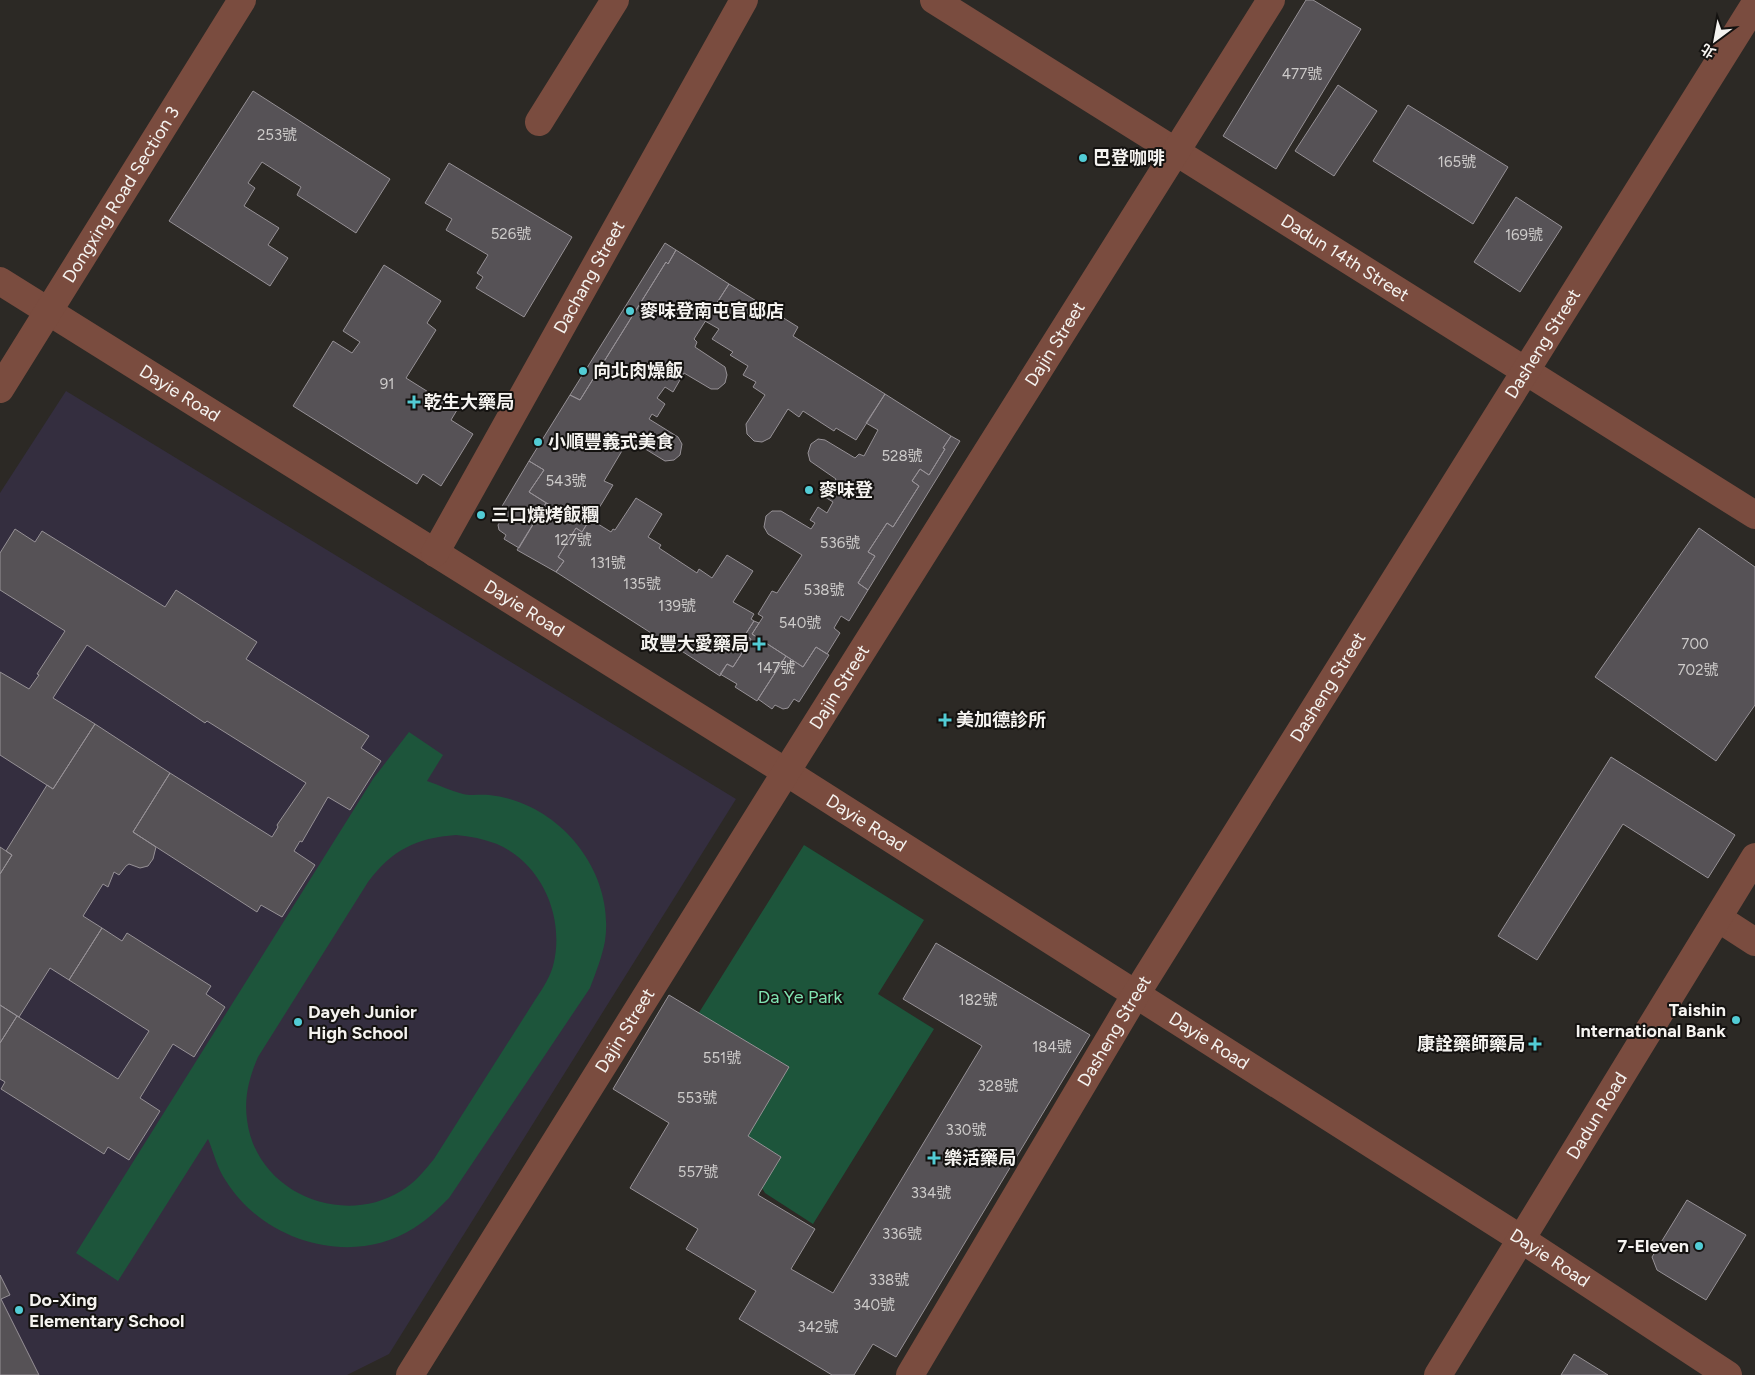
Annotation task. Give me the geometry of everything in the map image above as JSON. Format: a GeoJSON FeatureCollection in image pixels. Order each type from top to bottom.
{"type":"FeatureCollection","features":[{"type":"Feature","properties":{"kind":"street","name":"Dongxing Road Section 3"},"geometry":{"type":"LineString","coordinates":[[0,389],[242,0]]}},
{"type":"Feature","properties":{"kind":"street"},"geometry":{"type":"LineString","coordinates":[[539,122],[615,0]]}},
{"type":"Feature","properties":{"kind":"street","name":"Dachang Street"},"geometry":{"type":"LineString","coordinates":[[435,553],[744,0]]}},
{"type":"Feature","properties":{"kind":"street","name":"Dadun 14th Street"},"geometry":{"type":"LineString","coordinates":[[934,0],[1755,515]]}},
{"type":"Feature","properties":{"kind":"street","name":"Dajin Street"},"geometry":{"type":"LineString","coordinates":[[410,1375],[1271,0]]}},
{"type":"Feature","properties":{"kind":"street","name":"Dasheng Street"},"geometry":{"type":"LineString","coordinates":[[910,1375],[1136,994],[1755,4]]}},
{"type":"Feature","properties":{"kind":"street","name":"Dayie Road"},"geometry":{"type":"LineString","coordinates":[[0,281],[786,772],[1521,1238],[1728,1375]]}},
{"type":"Feature","properties":{"kind":"street","name":"Dadun Road"},"geometry":{"type":"LineString","coordinates":[[1438,1375],[1755,857]]}},
{"type":"Feature","properties":{"kind":"street"},"geometry":{"type":"LineString","coordinates":[[1718,918],[1755,942]]}},
{"type":"Feature","properties":{"kind":"shaded area","name":"Dayeh Junior High School"},"geometry":{"type":"Polygon","coordinates":[[[66,391],[736,799],[389,1354],[347,1375],[0,1375],[0,493],[66,391]]]}},
{"type":"Feature","properties":{"kind":"green space"},"geometry":{"type":"Polygon","coordinates":[[[409,732],[443,755],[427,781],[463,794],[492,795],[516,801],[536,810],[555,822],[585,855],[596,875],[603,896],[606,918],[605,941],[590,988],[449,1198],[428,1218],[414,1228],[390,1240],[364,1246],[337,1247],[311,1242],[286,1233],[263,1220],[242,1202],[223,1176],[208,1139],[118,1281],[76,1253],[373,779],[409,732]],[[456,835],[429,839],[406,848],[396,854],[377,871],[368,882],[258,1057],[252,1072],[246,1103],[247,1120],[254,1145],[266,1167],[284,1184],[305,1196],[328,1204],[353,1206],[378,1202],[401,1191],[415,1181],[434,1159],[541,991],[551,972],[556,945],[556,927],[546,893],[537,878],[526,864],[513,853],[497,844],[482,839],[456,835]]]}},
{"type":"Feature","properties":{"kind":"green space","name":"Da Ye Park"},"geometry":{"type":"Polygon","coordinates":[[[804,845],[924,920],[878,994],[934,1029],[813,1224],[765,1193],[720,1118],[695,1019],[804,845]]]}},
{"type":"Feature","properties":{"kind":"building"},"geometry":{"type":"Polygon","coordinates":[[[1306,0],[1313,0],[1361,29],[1276,169],[1223,136],[1306,0]]]}},
{"type":"Feature","properties":{"kind":"building"},"geometry":{"type":"Polygon","coordinates":[[[1338,85],[1377,111],[1334,176],[1295,151],[1338,85]]]}},
{"type":"Feature","properties":{"kind":"building"},"geometry":{"type":"Polygon","coordinates":[[[253,91],[390,179],[356,233],[297,195],[301,187],[262,162],[248,183],[255,188],[244,206],[279,228],[268,245],[288,258],[270,286],[169,221],[253,91]]]}},
{"type":"Feature","properties":{"kind":"building"},"geometry":{"type":"Polygon","coordinates":[[[1408,105],[1508,167],[1473,224],[1373,161],[1408,105]]]}},
{"type":"Feature","properties":{"kind":"building"},"geometry":{"type":"Polygon","coordinates":[[[449,163],[572,237],[524,317],[476,288],[483,277],[477,273],[488,255],[446,230],[452,219],[425,203],[449,163]]]}},
{"type":"Feature","properties":{"kind":"building"},"geometry":{"type":"Polygon","coordinates":[[[1516,197],[1562,227],[1520,292],[1474,262],[1516,197]]]}},
{"type":"Feature","properties":{"kind":"building"},"geometry":{"type":"Polygon","coordinates":[[[665,243],[676,250],[668,264],[666,262],[580,400],[570,395],[665,243]]]}},
{"type":"Feature","properties":{"kind":"building"},"geometry":{"type":"Polygon","coordinates":[[[676,250],[729,284],[694,339],[697,342],[695,347],[725,367],[727,375],[725,383],[718,389],[711,389],[684,373],[673,392],[665,387],[657,398],[665,404],[657,417],[652,414],[649,419],[678,437],[682,444],[680,455],[674,460],[665,461],[629,439],[604,481],[613,485],[599,508],[591,504],[579,523],[529,492],[544,470],[529,461],[570,395],[580,400],[666,262],[668,264],[676,250]]]}},
{"type":"Feature","properties":{"kind":"building"},"geometry":{"type":"Polygon","coordinates":[[[384,265],[441,301],[427,323],[436,330],[406,378],[457,410],[451,420],[473,434],[441,486],[423,474],[417,484],[293,406],[333,341],[352,353],[360,342],[343,331],[384,265]]]}},
{"type":"Feature","properties":{"kind":"building"},"geometry":{"type":"Polygon","coordinates":[[[729,284],[798,327],[793,336],[885,394],[856,440],[836,428],[834,431],[803,411],[799,417],[788,409],[770,438],[762,442],[754,441],[747,434],[746,424],[765,395],[753,387],[756,382],[743,375],[748,366],[730,355],[733,352],[712,339],[719,329],[705,321],[729,284]]]}},
{"type":"Feature","properties":{"kind":"building"},"geometry":{"type":"Polygon","coordinates":[[[885,394],[951,436],[929,475],[920,469],[912,481],[919,486],[893,527],[887,523],[868,552],[875,556],[858,583],[868,590],[849,621],[841,616],[834,628],[840,633],[827,654],[816,647],[803,667],[752,634],[763,617],[758,614],[772,591],[777,593],[802,555],[768,534],[764,527],[766,516],[772,511],[781,511],[811,529],[815,523],[810,520],[818,507],[827,513],[833,502],[825,497],[836,479],[810,461],[808,453],[811,444],[818,439],[825,440],[855,458],[859,454],[864,456],[878,430],[866,423],[885,394]]]}},
{"type":"Feature","properties":{"kind":"building"},"geometry":{"type":"Polygon","coordinates":[[[951,436],[960,441],[868,590],[858,583],[875,556],[868,552],[887,523],[893,527],[919,486],[912,481],[920,469],[929,475],[951,436]]]}},
{"type":"Feature","properties":{"kind":"building"},"geometry":{"type":"Polygon","coordinates":[[[529,461],[544,470],[529,492],[546,503],[519,548],[504,539],[506,535],[499,530],[498,525],[504,515],[498,513],[529,461]]]}},
{"type":"Feature","properties":{"kind":"building"},"geometry":{"type":"Polygon","coordinates":[[[636,498],[662,514],[648,537],[661,545],[659,548],[697,573],[699,569],[712,578],[727,555],[753,571],[733,602],[754,614],[751,619],[754,621],[745,635],[751,639],[733,667],[727,664],[720,676],[556,572],[564,561],[558,557],[576,528],[582,532],[590,519],[611,532],[613,529],[615,530],[636,498]]]}},
{"type":"Feature","properties":{"kind":"building"},"geometry":{"type":"Polygon","coordinates":[[[546,503],[579,523],[584,515],[590,519],[582,532],[576,528],[558,557],[564,561],[556,572],[517,550],[546,503]]]}},
{"type":"Feature","properties":{"kind":"building"},"geometry":{"type":"Polygon","coordinates":[[[1699,528],[1755,567],[1755,705],[1716,761],[1595,677],[1699,528]]]}},
{"type":"Feature","properties":{"kind":"building"},"geometry":{"type":"Polygon","coordinates":[[[15,529],[35,542],[42,531],[165,607],[176,590],[257,642],[246,659],[369,736],[361,748],[381,761],[350,810],[328,797],[302,842],[300,841],[294,851],[315,865],[282,917],[261,905],[257,912],[133,832],[170,773],[272,837],[278,827],[277,825],[306,783],[207,721],[205,723],[87,645],[53,698],[95,724],[53,789],[0,755],[0,672],[29,689],[65,631],[0,590],[0,553],[15,529]]]}},
{"type":"Feature","properties":{"kind":"building"},"geometry":{"type":"Polygon","coordinates":[[[754,621],[759,623],[752,634],[786,656],[757,701],[735,687],[737,684],[720,674],[727,664],[733,667],[751,639],[745,635],[754,621]]]}},
{"type":"Feature","properties":{"kind":"building"},"geometry":{"type":"Polygon","coordinates":[[[816,647],[829,655],[799,702],[794,699],[788,708],[783,709],[775,705],[772,709],[758,699],[786,656],[803,667],[816,647]]]}},
{"type":"Feature","properties":{"kind":"building"},"geometry":{"type":"Polygon","coordinates":[[[95,724],[170,773],[133,832],[156,847],[153,859],[148,866],[140,868],[129,864],[119,875],[114,872],[108,887],[103,884],[83,916],[102,928],[69,980],[50,968],[19,1017],[0,1005],[0,874],[12,855],[6,851],[47,785],[53,789],[95,724]]]}},
{"type":"Feature","properties":{"kind":"building"},"geometry":{"type":"Polygon","coordinates":[[[1611,757],[1735,835],[1708,878],[1623,824],[1537,960],[1498,936],[1611,757]]]}},
{"type":"Feature","properties":{"kind":"building"},"geometry":{"type":"Polygon","coordinates":[[[0,847],[12,855],[0,874],[0,847]]]}},
{"type":"Feature","properties":{"kind":"building"},"geometry":{"type":"Polygon","coordinates":[[[102,928],[122,941],[127,933],[211,986],[206,994],[225,1007],[194,1057],[173,1044],[140,1098],[160,1111],[129,1160],[108,1147],[104,1154],[1,1089],[5,1082],[0,1079],[0,1043],[17,1016],[118,1079],[149,1031],[69,980],[102,928]]]}},
{"type":"Feature","properties":{"kind":"building"},"geometry":{"type":"Polygon","coordinates":[[[936,943],[1090,1035],[896,1357],[873,1344],[854,1375],[832,1375],[739,1319],[756,1291],[686,1249],[698,1229],[630,1188],[669,1123],[613,1089],[669,995],[789,1067],[748,1136],[781,1157],[758,1195],[815,1229],[791,1269],[833,1293],[982,1046],[903,999],[936,943]]]}},
{"type":"Feature","properties":{"kind":"building"},"geometry":{"type":"Polygon","coordinates":[[[0,1005],[17,1016],[0,1043],[0,1005]]]}},
{"type":"Feature","properties":{"kind":"building","name":"7-Eleven"},"geometry":{"type":"Polygon","coordinates":[[[1687,1200],[1746,1235],[1706,1300],[1657,1270],[1652,1257],[1687,1200]]]}},
{"type":"Feature","properties":{"kind":"building"},"geometry":{"type":"Polygon","coordinates":[[[0,1275],[10,1295],[1,1299],[39,1375],[0,1375],[0,1275]]]}},
{"type":"Feature","properties":{"kind":"building"},"geometry":{"type":"Polygon","coordinates":[[[1574,1354],[1608,1375],[1561,1375],[1574,1354]]]}},
{"type":"Feature","properties":{"kind":"place","name":"巴登咖啡"},"geometry":{"type":"Point","coordinates":[1083,158]}},
{"type":"Feature","properties":{"kind":"place","name":"麥味登南屯官邸店"},"geometry":{"type":"Point","coordinates":[630,311]}},
{"type":"Feature","properties":{"kind":"place","name":"向北肉燥飯"},"geometry":{"type":"Point","coordinates":[583,371]}},
{"type":"Feature","properties":{"kind":"place","name":"乾生大藥局"},"geometry":{"type":"Point","coordinates":[414,402]}},
{"type":"Feature","properties":{"kind":"place","name":"小順豐義式美食"},"geometry":{"type":"Point","coordinates":[538,442]}},
{"type":"Feature","properties":{"kind":"place","name":"麥味登"},"geometry":{"type":"Point","coordinates":[809,490]}},
{"type":"Feature","properties":{"kind":"place","name":"三口燒烤飯糰"},"geometry":{"type":"Point","coordinates":[481,515]}},
{"type":"Feature","properties":{"kind":"place","name":"政豐大愛藥局"},"geometry":{"type":"Point","coordinates":[759,644]}},
{"type":"Feature","properties":{"kind":"place","name":"美加德診所"},"geometry":{"type":"Point","coordinates":[945,720]}},
{"type":"Feature","properties":{"kind":"place","name":"Taishin International Bank"},"geometry":{"type":"Point","coordinates":[1736,1020]}},
{"type":"Feature","properties":{"kind":"place","name":"Dayeh Junior High School"},"geometry":{"type":"Point","coordinates":[298,1022]}},
{"type":"Feature","properties":{"kind":"place","name":"康詮藥師藥局"},"geometry":{"type":"Point","coordinates":[1535,1044]}},
{"type":"Feature","properties":{"kind":"place","name":"樂活藥局"},"geometry":{"type":"Point","coordinates":[934,1158]}},
{"type":"Feature","properties":{"kind":"place","name":"7-Eleven"},"geometry":{"type":"Point","coordinates":[1699,1246]}},
{"type":"Feature","properties":{"kind":"place","name":"Do-Xing Elementary School"},"geometry":{"type":"Point","coordinates":[19,1310]}}]}
